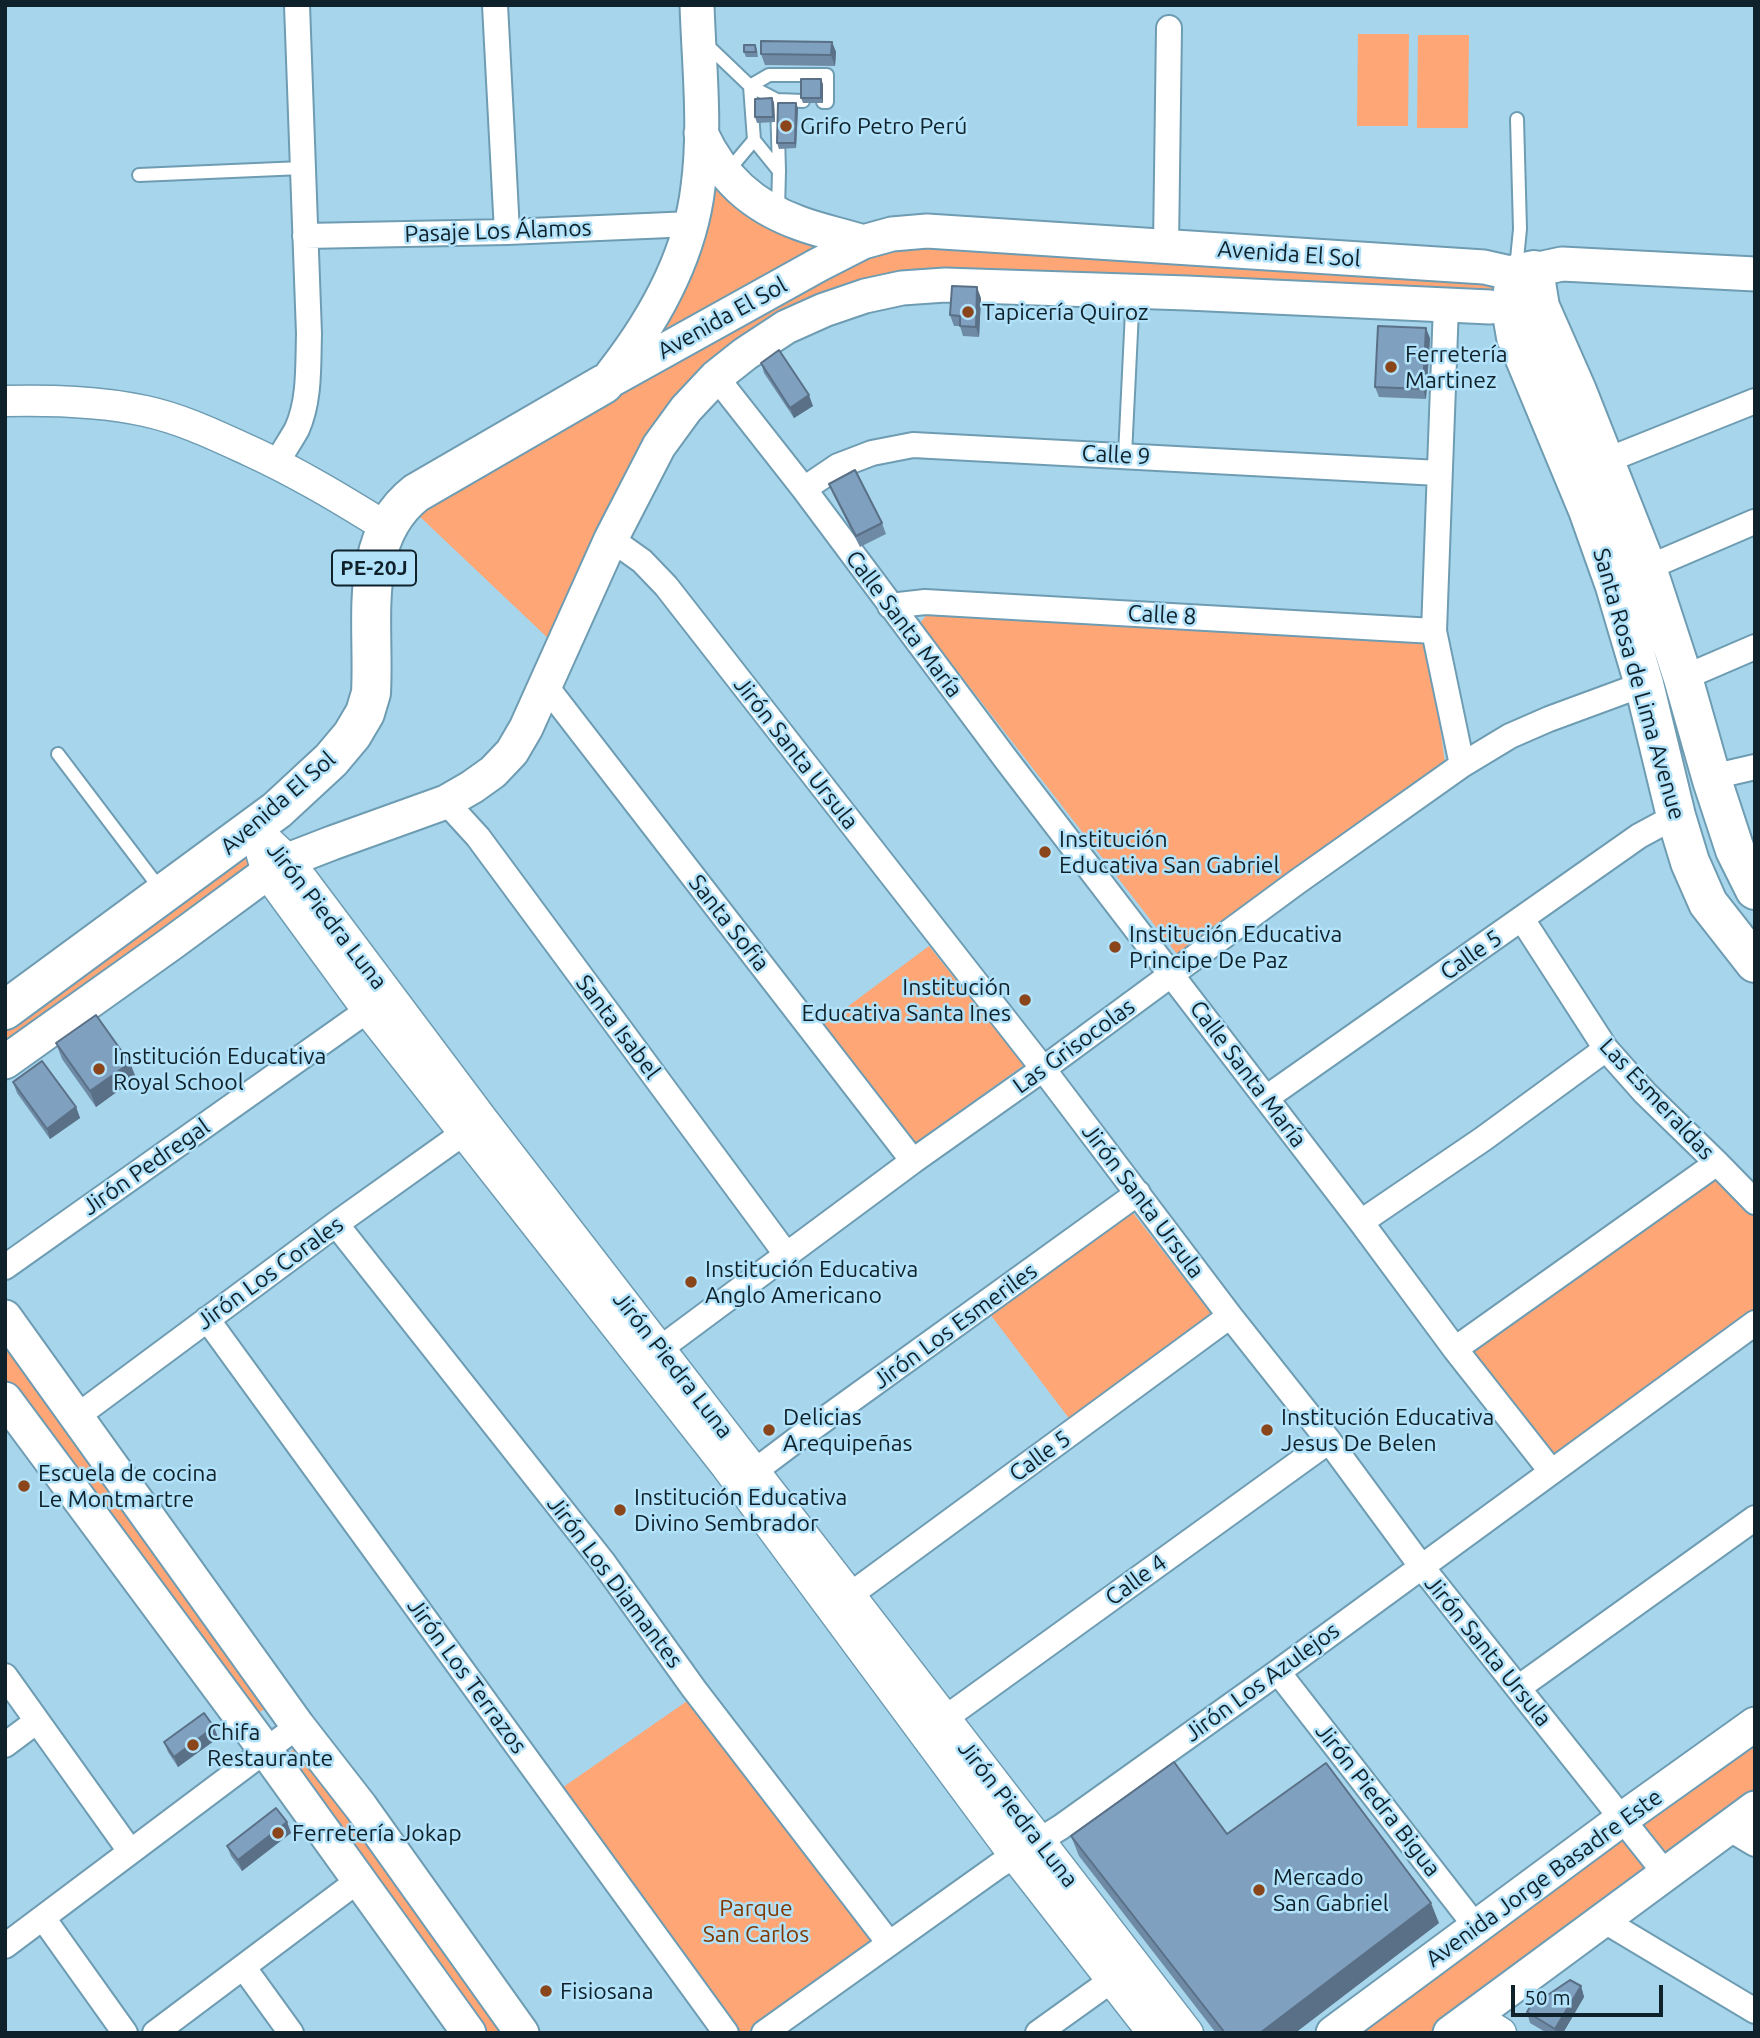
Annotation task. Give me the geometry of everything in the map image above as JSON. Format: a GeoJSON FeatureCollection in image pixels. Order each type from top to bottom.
{"type":"FeatureCollection","features":[{"type":"Feature","properties":{"kind":"main road","name":"PE-20J"},"geometry":{"type":"LineString","coordinates":[[604,384],[665,294],[692,224],[699,185],[701,132],[698,21]]}},
{"type":"Feature","properties":{"kind":"main road"},"geometry":{"type":"LineString","coordinates":[[701,132],[710,153],[725,174],[743,192],[798,223],[863,242]]}},
{"type":"Feature","properties":{"kind":"main road","name":"Avenida El Sol"},"geometry":{"type":"LineString","coordinates":[[5,1010],[254,828],[331,760],[352,735],[365,713],[371,693],[375,560],[386,527],[402,504],[416,493],[604,384],[863,242],[892,234],[927,231],[1484,267],[1518,293]]}},
{"type":"Feature","properties":{"kind":"main road","name":"Avenida El Sol"},"geometry":{"type":"LineString","coordinates":[[5,1062],[277,866],[446,802],[493,772],[512,752],[526,728],[611,540],[659,446],[716,377],[786,327],[864,296],[902,288],[945,285],[1446,305],[1518,293],[1562,264],[1755,274]]}},
{"type":"Feature","properties":{"kind":"main road","name":"Santa Rosa de Lima Avenue"},"geometry":{"type":"LineString","coordinates":[[1518,293],[1605,461],[1647,568],[1735,849],[1755,890]]}},
{"type":"Feature","properties":{"kind":"main road","name":"Santa Rosa de Lima Avenue"},"geometry":{"type":"LineString","coordinates":[[1518,293],[1516,337],[1588,510],[1615,586],[1644,684],[1690,862],[1708,903],[1755,963]]}},
{"type":"Feature","properties":{"kind":"main road"},"geometry":{"type":"LineString","coordinates":[[5,1317],[522,2033]]}},
{"type":"Feature","properties":{"kind":"main road"},"geometry":{"type":"LineString","coordinates":[[5,1399],[266,1751],[470,2033]]}},
{"type":"Feature","properties":{"kind":"main road","name":"Avenida Jorge Basadre Este"},"geometry":{"type":"LineString","coordinates":[[1333,2033],[1755,1724]]}},
{"type":"Feature","properties":{"kind":"main road"},"geometry":{"type":"LineString","coordinates":[[1475,2027],[1603,1920],[1665,1873],[1741,1836],[1755,1808]]}},
{"type":"Feature","properties":{"kind":"street"},"geometry":{"type":"LineString","coordinates":[[277,463],[298,427],[305,398],[309,334],[297,5]]}},
{"type":"Feature","properties":{"kind":"street"},"geometry":{"type":"LineString","coordinates":[[495,5],[507,232]]}},
{"type":"Feature","properties":{"kind":"street"},"geometry":{"type":"LineString","coordinates":[[1166,246],[1169,28]]}},
{"type":"Feature","properties":{"kind":"street","name":"Pasaje Los Álamos"},"geometry":{"type":"LineString","coordinates":[[305,236],[507,232],[692,224]]}},
{"type":"Feature","properties":{"kind":"street"},"geometry":{"type":"LineString","coordinates":[[1446,305],[1434,631],[1462,765]]}},
{"type":"Feature","properties":{"kind":"street","name":"Calle Santa María"},"geometry":{"type":"LineString","coordinates":[[716,377],[804,489],[890,607],[1361,1222],[1455,1349],[1551,1471]]}},
{"type":"Feature","properties":{"kind":"street"},"geometry":{"type":"LineString","coordinates":[[5,401],[80,403],[145,411],[178,419],[215,433],[277,463],[323,487],[386,527]]}},
{"type":"Feature","properties":{"kind":"street"},"geometry":{"type":"LineString","coordinates":[[1605,461],[1755,401]]}},
{"type":"Feature","properties":{"kind":"street","name":"Calle 9"},"geometry":{"type":"LineString","coordinates":[[804,489],[838,466],[872,453],[913,445],[1439,473]]}},
{"type":"Feature","properties":{"kind":"street"},"geometry":{"type":"LineString","coordinates":[[1647,568],[1754,522]]}},
{"type":"Feature","properties":{"kind":"street","name":"Jirón Santa Ursula"},"geometry":{"type":"LineString","coordinates":[[611,540],[642,561],[666,586],[1043,1069],[1230,1316],[1329,1441],[1421,1566],[1665,1873]]}},
{"type":"Feature","properties":{"kind":"street","name":"Calle 8"},"geometry":{"type":"LineString","coordinates":[[890,607],[925,601],[1434,631]]}},
{"type":"Feature","properties":{"kind":"street"},"geometry":{"type":"LineString","coordinates":[[1683,678],[1755,647]]}},
{"type":"Feature","properties":{"kind":"street","name":"Las Grisocolas"},"geometry":{"type":"LineString","coordinates":[[661,1348],[913,1161],[1462,765],[1510,736],[1644,684]]}},
{"type":"Feature","properties":{"kind":"street","name":"Santa Sofia"},"geometry":{"type":"LineString","coordinates":[[545,685],[913,1161]]}},
{"type":"Feature","properties":{"kind":"street"},"geometry":{"type":"LineString","coordinates":[[1712,780],[1729,773],[1755,768]]}},
{"type":"Feature","properties":{"kind":"street","name":"Santa Isabel"},"geometry":{"type":"LineString","coordinates":[[446,802],[478,837],[786,1254]]}},
{"type":"Feature","properties":{"kind":"street","name":"Calle 5"},"geometry":{"type":"LineString","coordinates":[[1266,1098],[1639,836],[1676,816]]}},
{"type":"Feature","properties":{"kind":"street","name":"Jirón Piedra Luna"},"geometry":{"type":"LineString","coordinates":[[254,828],[277,866],[378,1003],[465,1132],[747,1477],[850,1595],[944,1719],[1112,1980],[1153,2033]]}},
{"type":"Feature","properties":{"kind":"street","name":"Las Esmeraldas"},"geometry":{"type":"LineString","coordinates":[[1522,919],[1606,1049],[1645,1093],[1755,1202]]}},
{"type":"Feature","properties":{"kind":"street","name":"Jirón Piedra Luna"},"geometry":{"type":"LineString","coordinates":[[378,1003],[483,1120],[661,1348],[747,1477],[1027,1848],[1188,2033]]}},
{"type":"Feature","properties":{"kind":"street","name":"Jirón Pedregal"},"geometry":{"type":"LineString","coordinates":[[5,1267],[378,1003]]}},
{"type":"Feature","properties":{"kind":"street"},"geometry":{"type":"LineString","coordinates":[[1361,1222],[1483,1139],[1606,1049]]}},
{"type":"Feature","properties":{"kind":"street","name":"Jirón Los Corales"},"geometry":{"type":"LineString","coordinates":[[76,1417],[465,1132]]}},
{"type":"Feature","properties":{"kind":"street"},"geometry":{"type":"LineString","coordinates":[[1455,1349],[1717,1163]]}},
{"type":"Feature","properties":{"kind":"street","name":"Jirón Los Esmeriles"},"geometry":{"type":"LineString","coordinates":[[747,1477],[1138,1193]]}},
{"type":"Feature","properties":{"kind":"street","name":"Jirón Los Diamantes"},"geometry":{"type":"LineString","coordinates":[[336,1224],[603,1562],[694,1689],[889,1943]]}},
{"type":"Feature","properties":{"kind":"street","name":"Calle 5"},"geometry":{"type":"LineString","coordinates":[[850,1595],[1230,1316]]}},
{"type":"Feature","properties":{"kind":"street","name":"Jirón Los Terrazos"},"geometry":{"type":"LineString","coordinates":[[207,1320],[726,2033]]}},
{"type":"Feature","properties":{"kind":"street","name":"Jirón Los Azulejos"},"geometry":{"type":"LineString","coordinates":[[764,2033],[1278,1672],[1755,1323]]}},
{"type":"Feature","properties":{"kind":"street","name":"Calle 4"},"geometry":{"type":"LineString","coordinates":[[944,1719],[1329,1441]]}},
{"type":"Feature","properties":{"kind":"street"},"geometry":{"type":"LineString","coordinates":[[1518,1688],[1755,1518]]}},
{"type":"Feature","properties":{"kind":"street","name":"Jirón Piedra Bigua"},"geometry":{"type":"LineString","coordinates":[[1278,1672],[1477,1928]]}},
{"type":"Feature","properties":{"kind":"street"},"geometry":{"type":"LineString","coordinates":[[5,1676],[130,1851]]}},
{"type":"Feature","properties":{"kind":"street"},"geometry":{"type":"LineString","coordinates":[[5,1745],[37,1721]]}},
{"type":"Feature","properties":{"kind":"street"},"geometry":{"type":"LineString","coordinates":[[5,1946],[298,1726]]}},
{"type":"Feature","properties":{"kind":"street"},"geometry":{"type":"LineString","coordinates":[[155,2033],[359,1880]]}},
{"type":"Feature","properties":{"kind":"street"},"geometry":{"type":"LineString","coordinates":[[43,1918],[125,2033]]}},
{"type":"Feature","properties":{"kind":"street"},"geometry":{"type":"LineString","coordinates":[[1603,1920],[1755,2011]]}},
{"type":"Feature","properties":{"kind":"street"},"geometry":{"type":"LineString","coordinates":[[244,1968],[291,2033]]}},
{"type":"Feature","properties":{"kind":"street"},"geometry":{"type":"LineString","coordinates":[[1038,2033],[1112,1980]]}},
{"type":"Feature","properties":{"kind":"lane"},"geometry":{"type":"LineString","coordinates":[[698,21],[750,86],[777,100],[803,102]]}},
{"type":"Feature","properties":{"kind":"lane"},"geometry":{"type":"LineString","coordinates":[[750,86],[769,75],[827,75],[827,102],[823,102]]}},
{"type":"Feature","properties":{"kind":"lane"},"geometry":{"type":"LineString","coordinates":[[750,86],[754,140],[779,171]]}},
{"type":"Feature","properties":{"kind":"lane"},"geometry":{"type":"LineString","coordinates":[[777,100],[778,214]]}},
{"type":"Feature","properties":{"kind":"lane"},"geometry":{"type":"LineString","coordinates":[[1517,119],[1520,229],[1518,293]]}},
{"type":"Feature","properties":{"kind":"lane"},"geometry":{"type":"LineString","coordinates":[[725,174],[754,140]]}},
{"type":"Feature","properties":{"kind":"lane"},"geometry":{"type":"LineString","coordinates":[[139,175],[302,169]]}},
{"type":"Feature","properties":{"kind":"lane"},"geometry":{"type":"LineString","coordinates":[[1125,455],[1133,291]]}},
{"type":"Feature","properties":{"kind":"lane"},"geometry":{"type":"LineString","coordinates":[[58,754],[165,894]]}},
{"type":"Feature","properties":{"kind":"green space"},"geometry":{"type":"Polygon","coordinates":[[[1358,34],[1409,34],[1408,126],[1357,126],[1358,34]]]}},
{"type":"Feature","properties":{"kind":"green space"},"geometry":{"type":"Polygon","coordinates":[[[1418,35],[1469,35],[1468,128],[1417,128],[1418,35]]]}},
{"type":"Feature","properties":{"kind":"green space"},"geometry":{"type":"Polygon","coordinates":[[[705,177],[830,242],[646,351],[705,177]]]}},
{"type":"Feature","properties":{"kind":"green space"},"geometry":{"type":"Polygon","coordinates":[[[892,245],[1497,279],[1497,293],[938,275],[729,353],[551,641],[416,513],[703,338],[892,245]]]}},
{"type":"Feature","properties":{"kind":"green space"},"geometry":{"type":"Polygon","coordinates":[[[928,613],[1428,639],[1445,763],[1177,954],[920,623],[928,613]]]}},
{"type":"Feature","properties":{"kind":"green space"},"geometry":{"type":"Polygon","coordinates":[[[243,854],[250,867],[5,1052],[5,1017],[243,854]]]}},
{"type":"Feature","properties":{"kind":"green space"},"geometry":{"type":"Polygon","coordinates":[[[929,946],[1024,1065],[914,1144],[823,1025],[929,946]]]}},
{"type":"Feature","properties":{"kind":"green space"},"geometry":{"type":"Polygon","coordinates":[[[1720,1170],[1755,1205],[1755,1312],[1551,1460],[1467,1351],[1720,1170]]]}},
{"type":"Feature","properties":{"kind":"green space"},"geometry":{"type":"Polygon","coordinates":[[[1130,1209],[1214,1317],[1071,1421],[990,1314],[1130,1209]]]}},
{"type":"Feature","properties":{"kind":"green space"},"geometry":{"type":"Polygon","coordinates":[[[5,1341],[268,1707],[256,1714],[5,1383],[5,1341]]]}},
{"type":"Feature","properties":{"kind":"green space","name":"Parque San Carlos"},"geometry":{"type":"Polygon","coordinates":[[[690,1699],[873,1940],[746,2033],[736,2033],[559,1790],[690,1699]]]}},
{"type":"Feature","properties":{"kind":"green space"},"geometry":{"type":"Polygon","coordinates":[[[1755,1734],[1755,1797],[1668,1861],[1636,1820],[1755,1734]]]}},
{"type":"Feature","properties":{"kind":"green space"},"geometry":{"type":"Polygon","coordinates":[[[295,1747],[303,1747],[510,2033],[479,2033],[286,1756],[295,1747]]]}},
{"type":"Feature","properties":{"kind":"green space"},"geometry":{"type":"Polygon","coordinates":[[[1617,1831],[1651,1873],[1429,2033],[1342,2033],[1617,1831]]]}},
{"type":"Feature","properties":{"kind":"building"},"geometry":{"type":"Polygon","coordinates":[[[761,41],[832,42],[831,55],[761,54],[761,41]]]}},
{"type":"Feature","properties":{"kind":"building"},"geometry":{"type":"Polygon","coordinates":[[[744,45],[755,45],[756,52],[744,52],[744,45]]]}},
{"type":"Feature","properties":{"kind":"building"},"geometry":{"type":"Polygon","coordinates":[[[801,79],[821,79],[821,98],[801,98],[801,79]]]}},
{"type":"Feature","properties":{"kind":"building"},"geometry":{"type":"Polygon","coordinates":[[[772,98],[773,117],[755,117],[755,99],[772,98]]]}},
{"type":"Feature","properties":{"kind":"building"},"geometry":{"type":"Polygon","coordinates":[[[778,103],[796,103],[795,143],[777,143],[778,103]]]}},
{"type":"Feature","properties":{"kind":"building","name":"Tapicería Quiroz"},"geometry":{"type":"Polygon","coordinates":[[[952,286],[977,287],[976,327],[960,326],[960,316],[950,315],[952,286]]]}},
{"type":"Feature","properties":{"kind":"building"},"geometry":{"type":"Polygon","coordinates":[[[1378,326],[1426,328],[1423,389],[1375,387],[1378,326]]]}},
{"type":"Feature","properties":{"kind":"building"},"geometry":{"type":"Polygon","coordinates":[[[779,350],[809,395],[790,408],[761,363],[779,350]]]}},
{"type":"Feature","properties":{"kind":"building"},"geometry":{"type":"Polygon","coordinates":[[[855,470],[882,523],[856,536],[829,484],[855,470]]]}},
{"type":"Feature","properties":{"kind":"building","name":"Institución Educativa Royal School"},"geometry":{"type":"Polygon","coordinates":[[[96,1015],[130,1063],[90,1091],[56,1043],[96,1015]]]}},
{"type":"Feature","properties":{"kind":"building"},"geometry":{"type":"Polygon","coordinates":[[[42,1061],[76,1107],[47,1129],[13,1082],[42,1061]]]}},
{"type":"Feature","properties":{"kind":"building"},"geometry":{"type":"Polygon","coordinates":[[[204,1713],[214,1727],[174,1757],[164,1742],[204,1713]]]}},
{"type":"Feature","properties":{"kind":"building","name":"Mercado San Gabriel"},"geometry":{"type":"Polygon","coordinates":[[[1174,1762],[1227,1834],[1326,1763],[1431,1903],[1260,2033],[1225,2033],[1071,1836],[1174,1762]]]}},
{"type":"Feature","properties":{"kind":"building"},"geometry":{"type":"Polygon","coordinates":[[[276,1808],[287,1822],[238,1860],[227,1846],[276,1808]]]}},
{"type":"Feature","properties":{"kind":"building"},"geometry":{"type":"Polygon","coordinates":[[[1570,1980],[1581,1986],[1555,2029],[1527,2012],[1530,2007],[1570,1980]]]}},
{"type":"Feature","properties":{"kind":"place","name":"Grifo Petro Perú"},"geometry":{"type":"Point","coordinates":[786,126]}},
{"type":"Feature","properties":{"kind":"place","name":"Tapicería Quiroz"},"geometry":{"type":"Point","coordinates":[968,312]}},
{"type":"Feature","properties":{"kind":"place","name":"Ferretería Martinez"},"geometry":{"type":"Point","coordinates":[1391,367]}},
{"type":"Feature","properties":{"kind":"place","name":"Institución Educativa San Gabriel"},"geometry":{"type":"Point","coordinates":[1045,852]}},
{"type":"Feature","properties":{"kind":"place","name":"Institución Educativa Principe De Paz"},"geometry":{"type":"Point","coordinates":[1115,947]}},
{"type":"Feature","properties":{"kind":"place","name":"Institución Educativa Santa Ines"},"geometry":{"type":"Point","coordinates":[1025,1000]}},
{"type":"Feature","properties":{"kind":"place","name":"Institución Educativa Royal School"},"geometry":{"type":"Point","coordinates":[99,1069]}},
{"type":"Feature","properties":{"kind":"place","name":"Institución Educativa Anglo Americano"},"geometry":{"type":"Point","coordinates":[691,1282]}},
{"type":"Feature","properties":{"kind":"place","name":"Delicias Arequipeñas"},"geometry":{"type":"Point","coordinates":[769,1430]}},
{"type":"Feature","properties":{"kind":"place","name":"Institución Educativa Jesus De Belen"},"geometry":{"type":"Point","coordinates":[1267,1430]}},
{"type":"Feature","properties":{"kind":"place","name":"Escuela de cocina Le Montmartre"},"geometry":{"type":"Point","coordinates":[24,1486]}},
{"type":"Feature","properties":{"kind":"place","name":"Institución Educativa Divino Sembrador"},"geometry":{"type":"Point","coordinates":[620,1510]}},
{"type":"Feature","properties":{"kind":"place","name":"Chifa Restaurante"},"geometry":{"type":"Point","coordinates":[193,1745]}},
{"type":"Feature","properties":{"kind":"place","name":"Ferretería Jokap"},"geometry":{"type":"Point","coordinates":[278,1833]}},
{"type":"Feature","properties":{"kind":"place","name":"Mercado San Gabriel"},"geometry":{"type":"Point","coordinates":[1259,1890]}},
{"type":"Feature","properties":{"kind":"place","name":"Fisiosana"},"geometry":{"type":"Point","coordinates":[546,1991]}}]}
